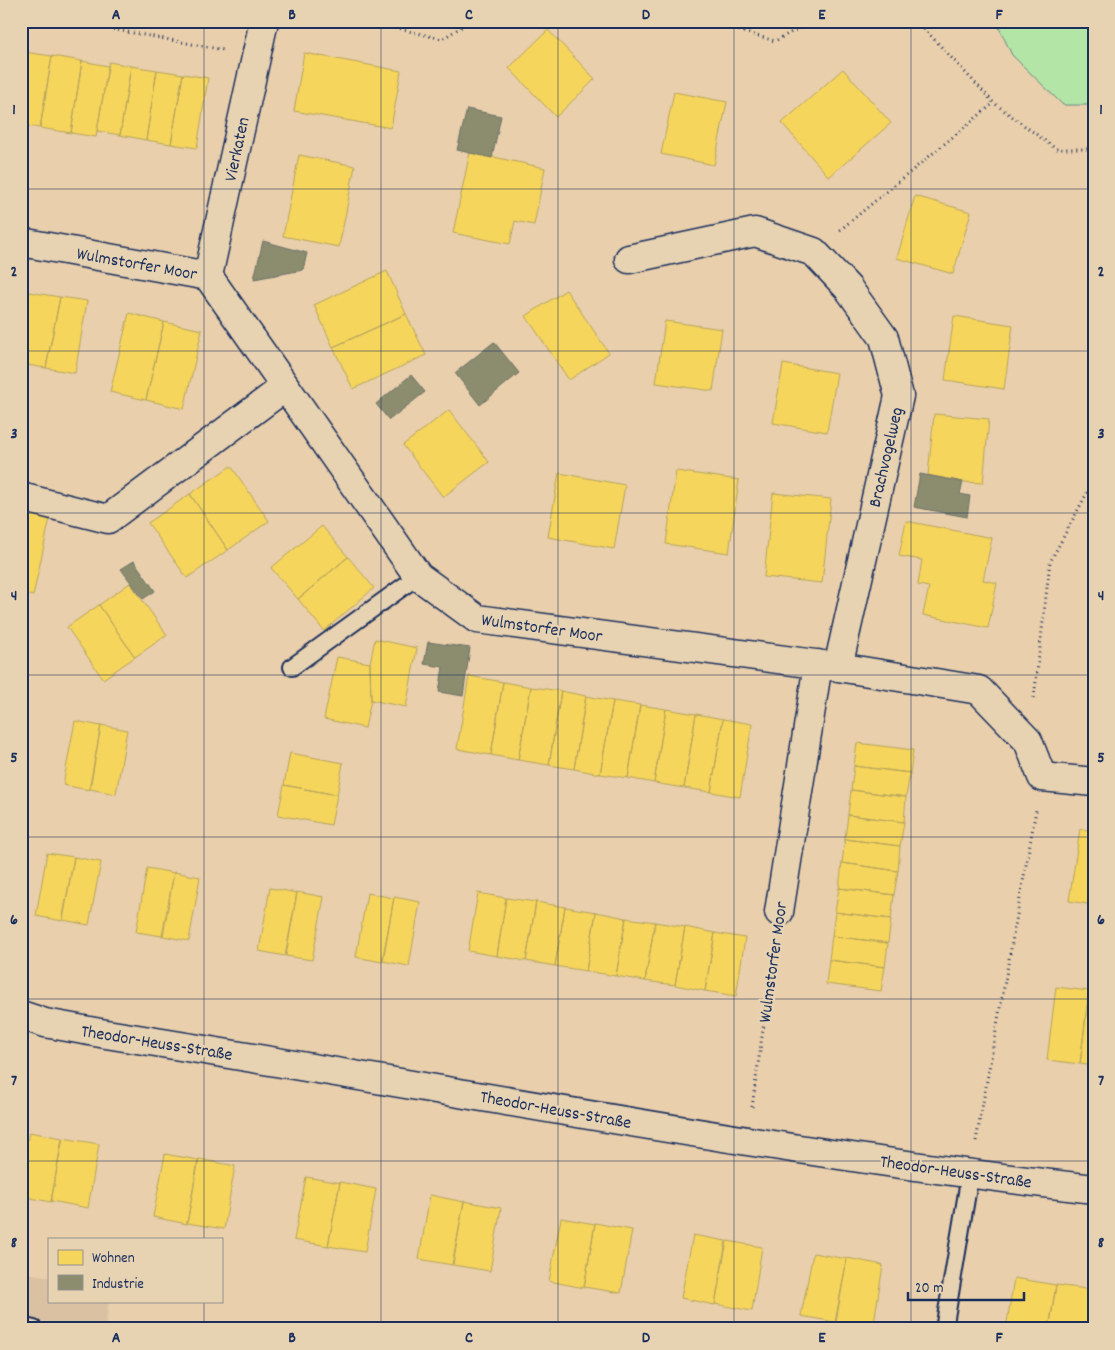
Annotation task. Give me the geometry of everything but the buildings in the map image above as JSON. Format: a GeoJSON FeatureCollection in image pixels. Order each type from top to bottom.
{"type":"FeatureCollection","features":[{"type":"Feature","properties":{"kind":"street","name":"Vierkaten"},"geometry":{"type":"LineString","coordinates":[[208,276],[264,21]]}},
{"type":"Feature","properties":{"kind":"street","name":"Brachvogelweg"},"geometry":{"type":"LineString","coordinates":[[629,259],[755,232],[814,252],[848,288],[884,338],[900,396],[828,666]]}},
{"type":"Feature","properties":{"kind":"street","name":"Wulmstorfer Moor"},"geometry":{"type":"LineString","coordinates":[[21,242],[208,276],[418,576],[477,619],[828,666],[979,690],[1028,741],[1042,777]]}},
{"type":"Feature","properties":{"kind":"street"},"geometry":{"type":"LineString","coordinates":[[21,497],[108,519],[285,387]]}},
{"type":"Feature","properties":{"kind":"street","name":"Wulmstorfer Moor"},"geometry":{"type":"LineString","coordinates":[[779,912],[828,666]]}},
{"type":"Feature","properties":{"kind":"street"},"geometry":{"type":"LineString","coordinates":[[1042,777],[1094,782]]}},
{"type":"Feature","properties":{"kind":"street","name":"Theodor-Heuss-Straße"},"geometry":{"type":"LineString","coordinates":[[21,1015],[45,1023],[106,1034],[747,1141],[970,1175],[1094,1189]]}},
{"type":"Feature","properties":{"kind":"lane"},"geometry":{"type":"LineString","coordinates":[[292,668],[418,576]]}},
{"type":"Feature","properties":{"kind":"lane"},"geometry":{"type":"LineString","coordinates":[[944,1329],[970,1175]]}},
{"type":"Feature","properties":{"kind":"lane"},"geometry":{"type":"LineString","coordinates":[[21,1326],[34,1329]]}},
{"type":"Feature","properties":{"kind":"path"},"geometry":{"type":"LineString","coordinates":[[69,21],[256,56]]}},
{"type":"Feature","properties":{"kind":"path"},"geometry":{"type":"LineString","coordinates":[[366,21],[442,39],[471,21]]}},
{"type":"Feature","properties":{"kind":"path"},"geometry":{"type":"LineString","coordinates":[[705,21],[775,41],[812,21]]}},
{"type":"Feature","properties":{"kind":"path"},"geometry":{"type":"LineString","coordinates":[[917,21],[994,103],[1056,149],[1094,149]]}},
{"type":"Feature","properties":{"kind":"path"},"geometry":{"type":"LineString","coordinates":[[814,252],[994,103]]}},
{"type":"Feature","properties":{"kind":"path"},"geometry":{"type":"LineString","coordinates":[[1028,741],[1050,562],[1094,480]]}},
{"type":"Feature","properties":{"kind":"path"},"geometry":{"type":"LineString","coordinates":[[970,1175],[1042,777]]}},
{"type":"Feature","properties":{"kind":"path","name":"Wulmstorfer Moor"},"geometry":{"type":"LineString","coordinates":[[747,1141],[779,912]]}},
{"type":"Feature","properties":{"kind":"shaded area"},"geometry":{"type":"Polygon","coordinates":[[[21,1272],[48,1277],[48,1302],[109,1302],[105,1329],[21,1329],[21,1272]]]}},
{"type":"Feature","properties":{"kind":"green space"},"geometry":{"type":"Polygon","coordinates":[[[996,21],[1094,21],[1094,105],[1063,105],[1012,55],[996,21]]]}}]}
